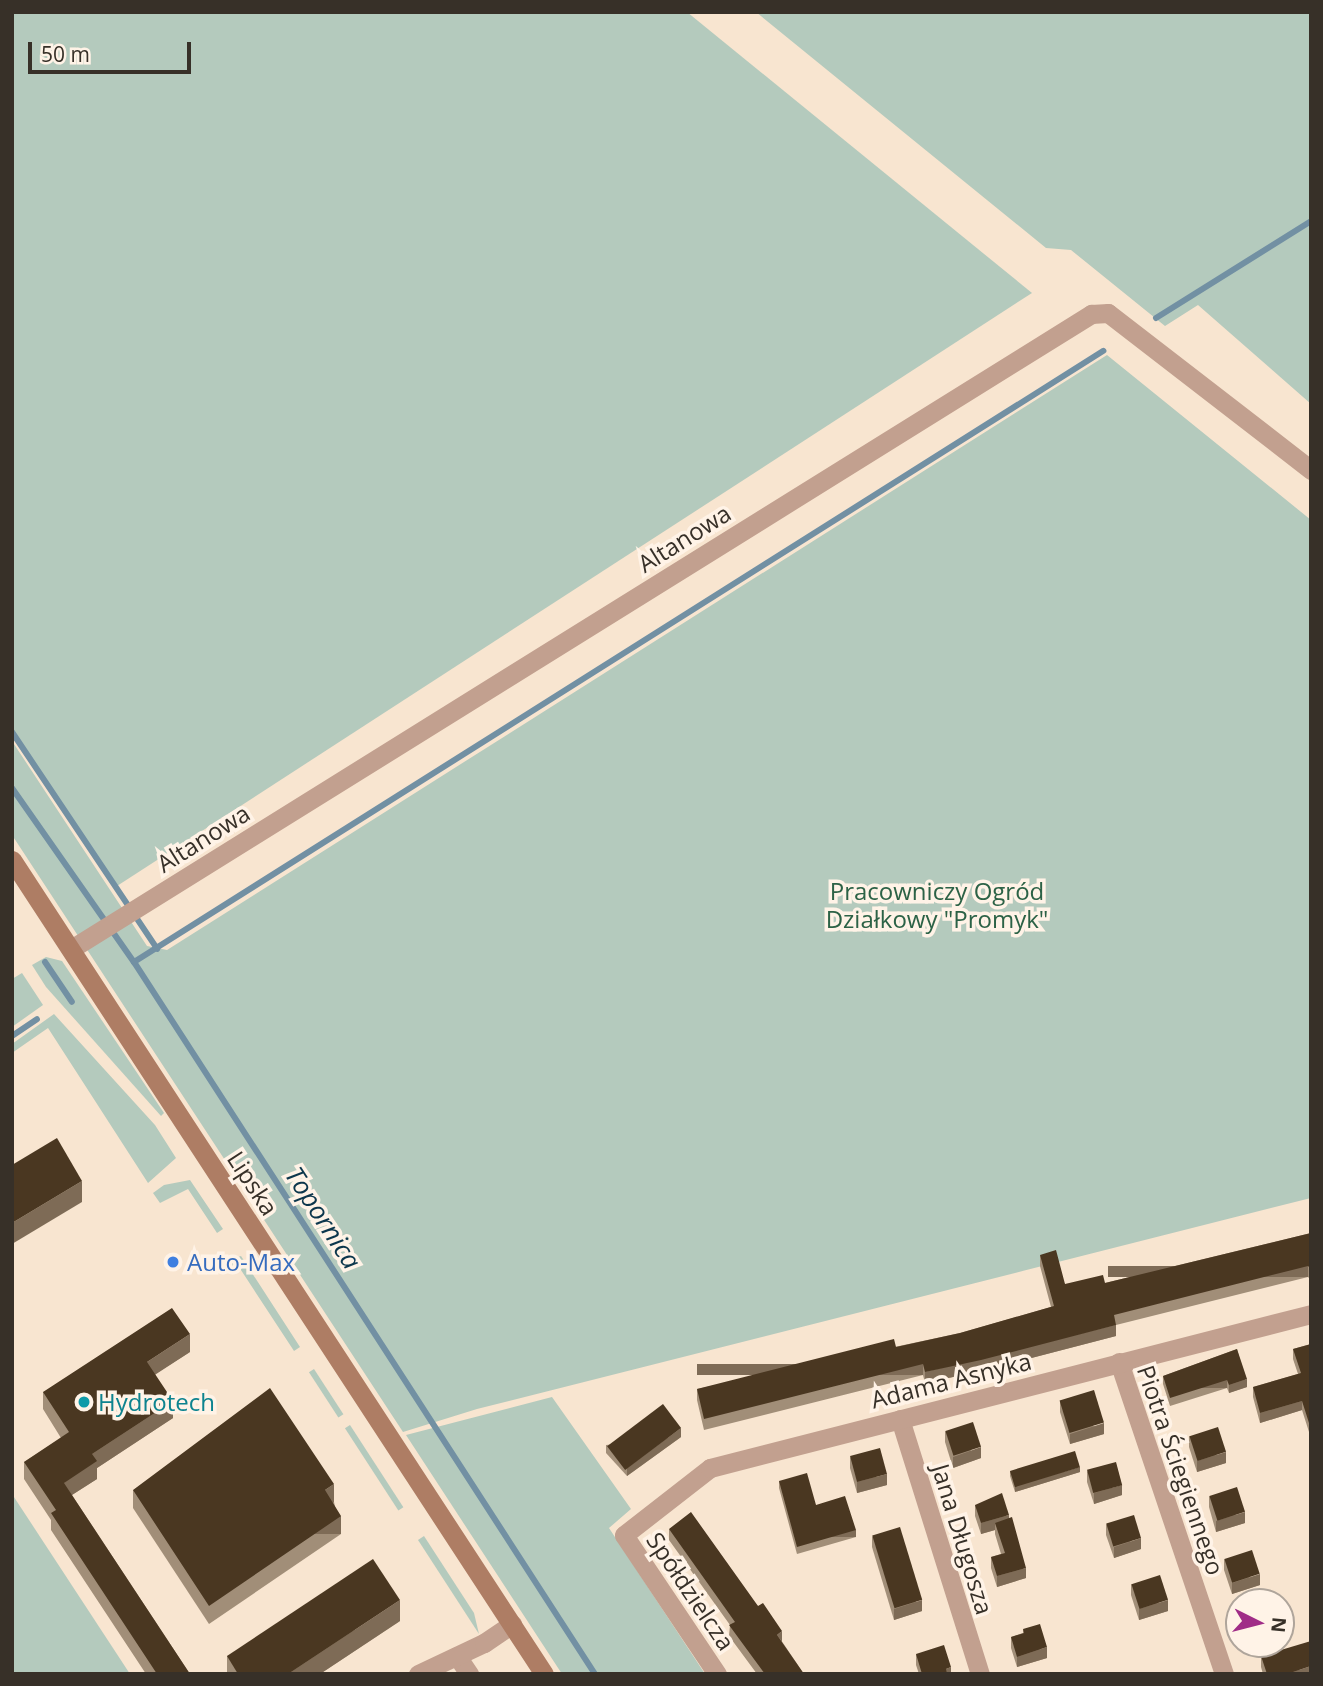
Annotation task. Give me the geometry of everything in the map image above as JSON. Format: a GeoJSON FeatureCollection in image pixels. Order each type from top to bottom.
{"type":"FeatureCollection","features":[{"type":"Feature","properties":{"kind":"main road","name":"Lipska"},"geometry":{"type":"LineString","coordinates":[[12,860],[544,1674]]}},
{"type":"Feature","properties":{"kind":"street","name":"Altanowa"},"geometry":{"type":"LineString","coordinates":[[71,949],[1091,314],[1108,313],[1311,470]]}},
{"type":"Feature","properties":{"kind":"street","name":"Adama Asnyka"},"geometry":{"type":"LineString","coordinates":[[624,1535],[720,1464],[1311,1314]]}},
{"type":"Feature","properties":{"kind":"street","name":"Piotra Ściegiennego"},"geometry":{"type":"LineString","coordinates":[[1119,1362],[1224,1674]]}},
{"type":"Feature","properties":{"kind":"street","name":"Jana Długosza"},"geometry":{"type":"LineString","coordinates":[[900,1419],[980,1674]]}},
{"type":"Feature","properties":{"kind":"street","name":"Spółdzielcza"},"geometry":{"type":"LineString","coordinates":[[624,1535],[718,1674]]}},
{"type":"Feature","properties":{"kind":"street"},"geometry":{"type":"LineString","coordinates":[[418,1674],[457,1656],[512,1624]]}},
{"type":"Feature","properties":{"kind":"street"},"geometry":{"type":"LineString","coordinates":[[457,1656],[469,1674]]}},
{"type":"Feature","properties":{"kind":"green space"},"geometry":{"type":"Polygon","coordinates":[[[12,12],[687,12],[1032,293],[117,886],[12,729],[12,12]]]}},
{"type":"Feature","properties":{"kind":"green space"},"geometry":{"type":"Polygon","coordinates":[[[756,12],[1311,12],[1311,404],[1198,305],[1165,326],[1071,250],[1046,248],[756,12]]]}},
{"type":"Feature","properties":{"kind":"green space","name":"Pracowniczy Ogród Działkowy \"Promyk\""},"geometry":{"type":"Polygon","coordinates":[[[1107,355],[1311,520],[1311,1198],[477,1409],[403,1432],[12,835],[12,741],[147,946],[167,950],[1107,355]]]}},
{"type":"Feature","properties":{"kind":"green space"},"geometry":{"type":"Polygon","coordinates":[[[46,957],[62,961],[164,1113],[161,1116],[46,987],[32,965],[46,957]]]}},
{"type":"Feature","properties":{"kind":"green space"},"geometry":{"type":"Polygon","coordinates":[[[22,973],[43,1005],[12,1027],[12,979],[22,973]]]}},
{"type":"Feature","properties":{"kind":"green space"},"geometry":{"type":"Polygon","coordinates":[[[54,1014],[155,1125],[176,1158],[148,1183],[48,1028],[12,1053],[12,1044],[54,1014]]]}},
{"type":"Feature","properties":{"kind":"green space"},"geometry":{"type":"Polygon","coordinates":[[[190,1180],[223,1229],[217,1233],[188,1189],[160,1203],[153,1193],[164,1185],[190,1180]]]}},
{"type":"Feature","properties":{"kind":"green space"},"geometry":{"type":"Polygon","coordinates":[[[241,1256],[300,1347],[294,1351],[239,1267],[222,1263],[241,1256]]]}},
{"type":"Feature","properties":{"kind":"green space"},"geometry":{"type":"Polygon","coordinates":[[[314,1369],[343,1414],[338,1418],[309,1372],[314,1369]]]}},
{"type":"Feature","properties":{"kind":"green space"},"geometry":{"type":"Polygon","coordinates":[[[552,1397],[631,1509],[609,1528],[705,1674],[562,1674],[406,1435],[552,1397]]]}},
{"type":"Feature","properties":{"kind":"green space"},"geometry":{"type":"Polygon","coordinates":[[[350,1425],[403,1507],[398,1510],[345,1428],[350,1425]]]}},
{"type":"Feature","properties":{"kind":"green space"},"geometry":{"type":"Polygon","coordinates":[[[12,1494],[130,1674],[12,1674],[12,1494]]]}},
{"type":"Feature","properties":{"kind":"green space"},"geometry":{"type":"Polygon","coordinates":[[[424,1536],[474,1613],[479,1634],[418,1540],[424,1536]]]}},
{"type":"Feature","properties":{"kind":"building"},"geometry":{"type":"Polygon","coordinates":[[[57,1138],[82,1181],[12,1223],[12,1165],[57,1138]]]}},
{"type":"Feature","properties":{"kind":"building"},"geometry":{"type":"Polygon","coordinates":[[[1311,1233],[1311,1269],[1308,1266],[1114,1315],[1116,1325],[981,1360],[925,1372],[923,1364],[704,1419],[697,1389],[894,1339],[896,1347],[960,1333],[1054,1306],[1040,1255],[1056,1250],[1065,1284],[1103,1275],[1105,1283],[1311,1233]]]}},
{"type":"Feature","properties":{"kind":"building"},"geometry":{"type":"Polygon","coordinates":[[[172,1308],[190,1334],[147,1362],[173,1401],[92,1454],[97,1461],[64,1483],[190,1674],[157,1674],[51,1513],[56,1510],[24,1462],[69,1432],[43,1392],[172,1308]]]}},
{"type":"Feature","properties":{"kind":"building"},"geometry":{"type":"Polygon","coordinates":[[[1311,1344],[1311,1422],[1309,1423],[1302,1401],[1260,1413],[1253,1387],[1301,1373],[1293,1349],[1311,1344]]]}},
{"type":"Feature","properties":{"kind":"building"},"geometry":{"type":"Polygon","coordinates":[[[1237,1349],[1247,1379],[1229,1385],[1227,1380],[1170,1398],[1163,1376],[1237,1349]]]}},
{"type":"Feature","properties":{"kind":"building"},"geometry":{"type":"Polygon","coordinates":[[[270,1388],[334,1484],[325,1490],[341,1516],[209,1606],[133,1490],[270,1388]]]}},
{"type":"Feature","properties":{"kind":"building"},"geometry":{"type":"Polygon","coordinates":[[[1094,1390],[1104,1423],[1070,1433],[1060,1401],[1094,1390]]]}},
{"type":"Feature","properties":{"kind":"building"},"geometry":{"type":"Polygon","coordinates":[[[663,1404],[681,1428],[625,1470],[607,1446],[663,1404]]]}},
{"type":"Feature","properties":{"kind":"building"},"geometry":{"type":"Polygon","coordinates":[[[973,1422],[981,1447],[953,1456],[945,1431],[973,1422]]]}},
{"type":"Feature","properties":{"kind":"building"},"geometry":{"type":"Polygon","coordinates":[[[1218,1427],[1226,1452],[1198,1461],[1189,1436],[1218,1427]]]}},
{"type":"Feature","properties":{"kind":"building"},"geometry":{"type":"Polygon","coordinates":[[[880,1448],[887,1474],[857,1482],[850,1456],[880,1448]]]}},
{"type":"Feature","properties":{"kind":"building"},"geometry":{"type":"Polygon","coordinates":[[[1075,1451],[1080,1467],[1015,1487],[1010,1471],[1075,1451]]]}},
{"type":"Feature","properties":{"kind":"building"},"geometry":{"type":"Polygon","coordinates":[[[1116,1462],[1122,1485],[1093,1493],[1087,1470],[1116,1462]]]}},
{"type":"Feature","properties":{"kind":"building"},"geometry":{"type":"Polygon","coordinates":[[[807,1473],[816,1505],[845,1496],[856,1530],[797,1547],[779,1481],[807,1473]]]}},
{"type":"Feature","properties":{"kind":"building"},"geometry":{"type":"Polygon","coordinates":[[[1237,1487],[1245,1512],[1217,1521],[1209,1496],[1237,1487]]]}},
{"type":"Feature","properties":{"kind":"building"},"geometry":{"type":"Polygon","coordinates":[[[1002,1493],[1009,1515],[981,1523],[975,1505],[1002,1493]]]}},
{"type":"Feature","properties":{"kind":"building"},"geometry":{"type":"Polygon","coordinates":[[[691,1512],[758,1606],[763,1603],[782,1631],[777,1635],[804,1674],[765,1674],[729,1625],[735,1622],[669,1529],[691,1512]]]}},
{"type":"Feature","properties":{"kind":"building"},"geometry":{"type":"Polygon","coordinates":[[[1134,1515],[1141,1538],[1113,1546],[1106,1523],[1134,1515]]]}},
{"type":"Feature","properties":{"kind":"building"},"geometry":{"type":"Polygon","coordinates":[[[1012,1517],[1026,1568],[997,1576],[991,1557],[1005,1553],[995,1523],[1012,1517]]]}},
{"type":"Feature","properties":{"kind":"building"},"geometry":{"type":"Polygon","coordinates":[[[900,1527],[922,1600],[894,1608],[872,1535],[900,1527]]]}},
{"type":"Feature","properties":{"kind":"building"},"geometry":{"type":"Polygon","coordinates":[[[1252,1550],[1260,1574],[1232,1583],[1224,1559],[1252,1550]]]}},
{"type":"Feature","properties":{"kind":"building"},"geometry":{"type":"Polygon","coordinates":[[[373,1559],[400,1600],[288,1674],[238,1674],[227,1656],[373,1559]]]}},
{"type":"Feature","properties":{"kind":"building"},"geometry":{"type":"Polygon","coordinates":[[[1160,1575],[1168,1600],[1140,1609],[1131,1584],[1160,1575]]]}},
{"type":"Feature","properties":{"kind":"building"},"geometry":{"type":"Polygon","coordinates":[[[1040,1624],[1047,1647],[1017,1657],[1011,1637],[1024,1633],[1023,1629],[1040,1624]]]}},
{"type":"Feature","properties":{"kind":"building"},"geometry":{"type":"Polygon","coordinates":[[[1311,1641],[1311,1666],[1287,1674],[1267,1674],[1262,1658],[1295,1658],[1295,1646],[1311,1641]]]}},
{"type":"Feature","properties":{"kind":"building"},"geometry":{"type":"Polygon","coordinates":[[[944,1645],[951,1667],[946,1669],[947,1674],[922,1674],[916,1654],[944,1645]]]}},
{"type":"Feature","properties":{"kind":"waterway"},"geometry":{"type":"LineString","coordinates":[[1156,318],[1311,221]]}},
{"type":"Feature","properties":{"kind":"waterway"},"geometry":{"type":"LineString","coordinates":[[134,962],[1103,351]]}},
{"type":"Feature","properties":{"kind":"waterway"},"geometry":{"type":"LineString","coordinates":[[12,732],[157,949]]}},
{"type":"Feature","properties":{"kind":"waterway","name":"Topornica"},"geometry":{"type":"LineString","coordinates":[[12,788],[134,962],[595,1674]]}},
{"type":"Feature","properties":{"kind":"waterway"},"geometry":{"type":"LineString","coordinates":[[45,962],[72,1002]]}},
{"type":"Feature","properties":{"kind":"waterway"},"geometry":{"type":"LineString","coordinates":[[12,1036],[37,1019]]}},
{"type":"Feature","properties":{"kind":"place","name":"Auto-Max"},"geometry":{"type":"Point","coordinates":[173,1262]}},
{"type":"Feature","properties":{"kind":"place","name":"Hydrotech"},"geometry":{"type":"Point","coordinates":[84,1402]}}]}
